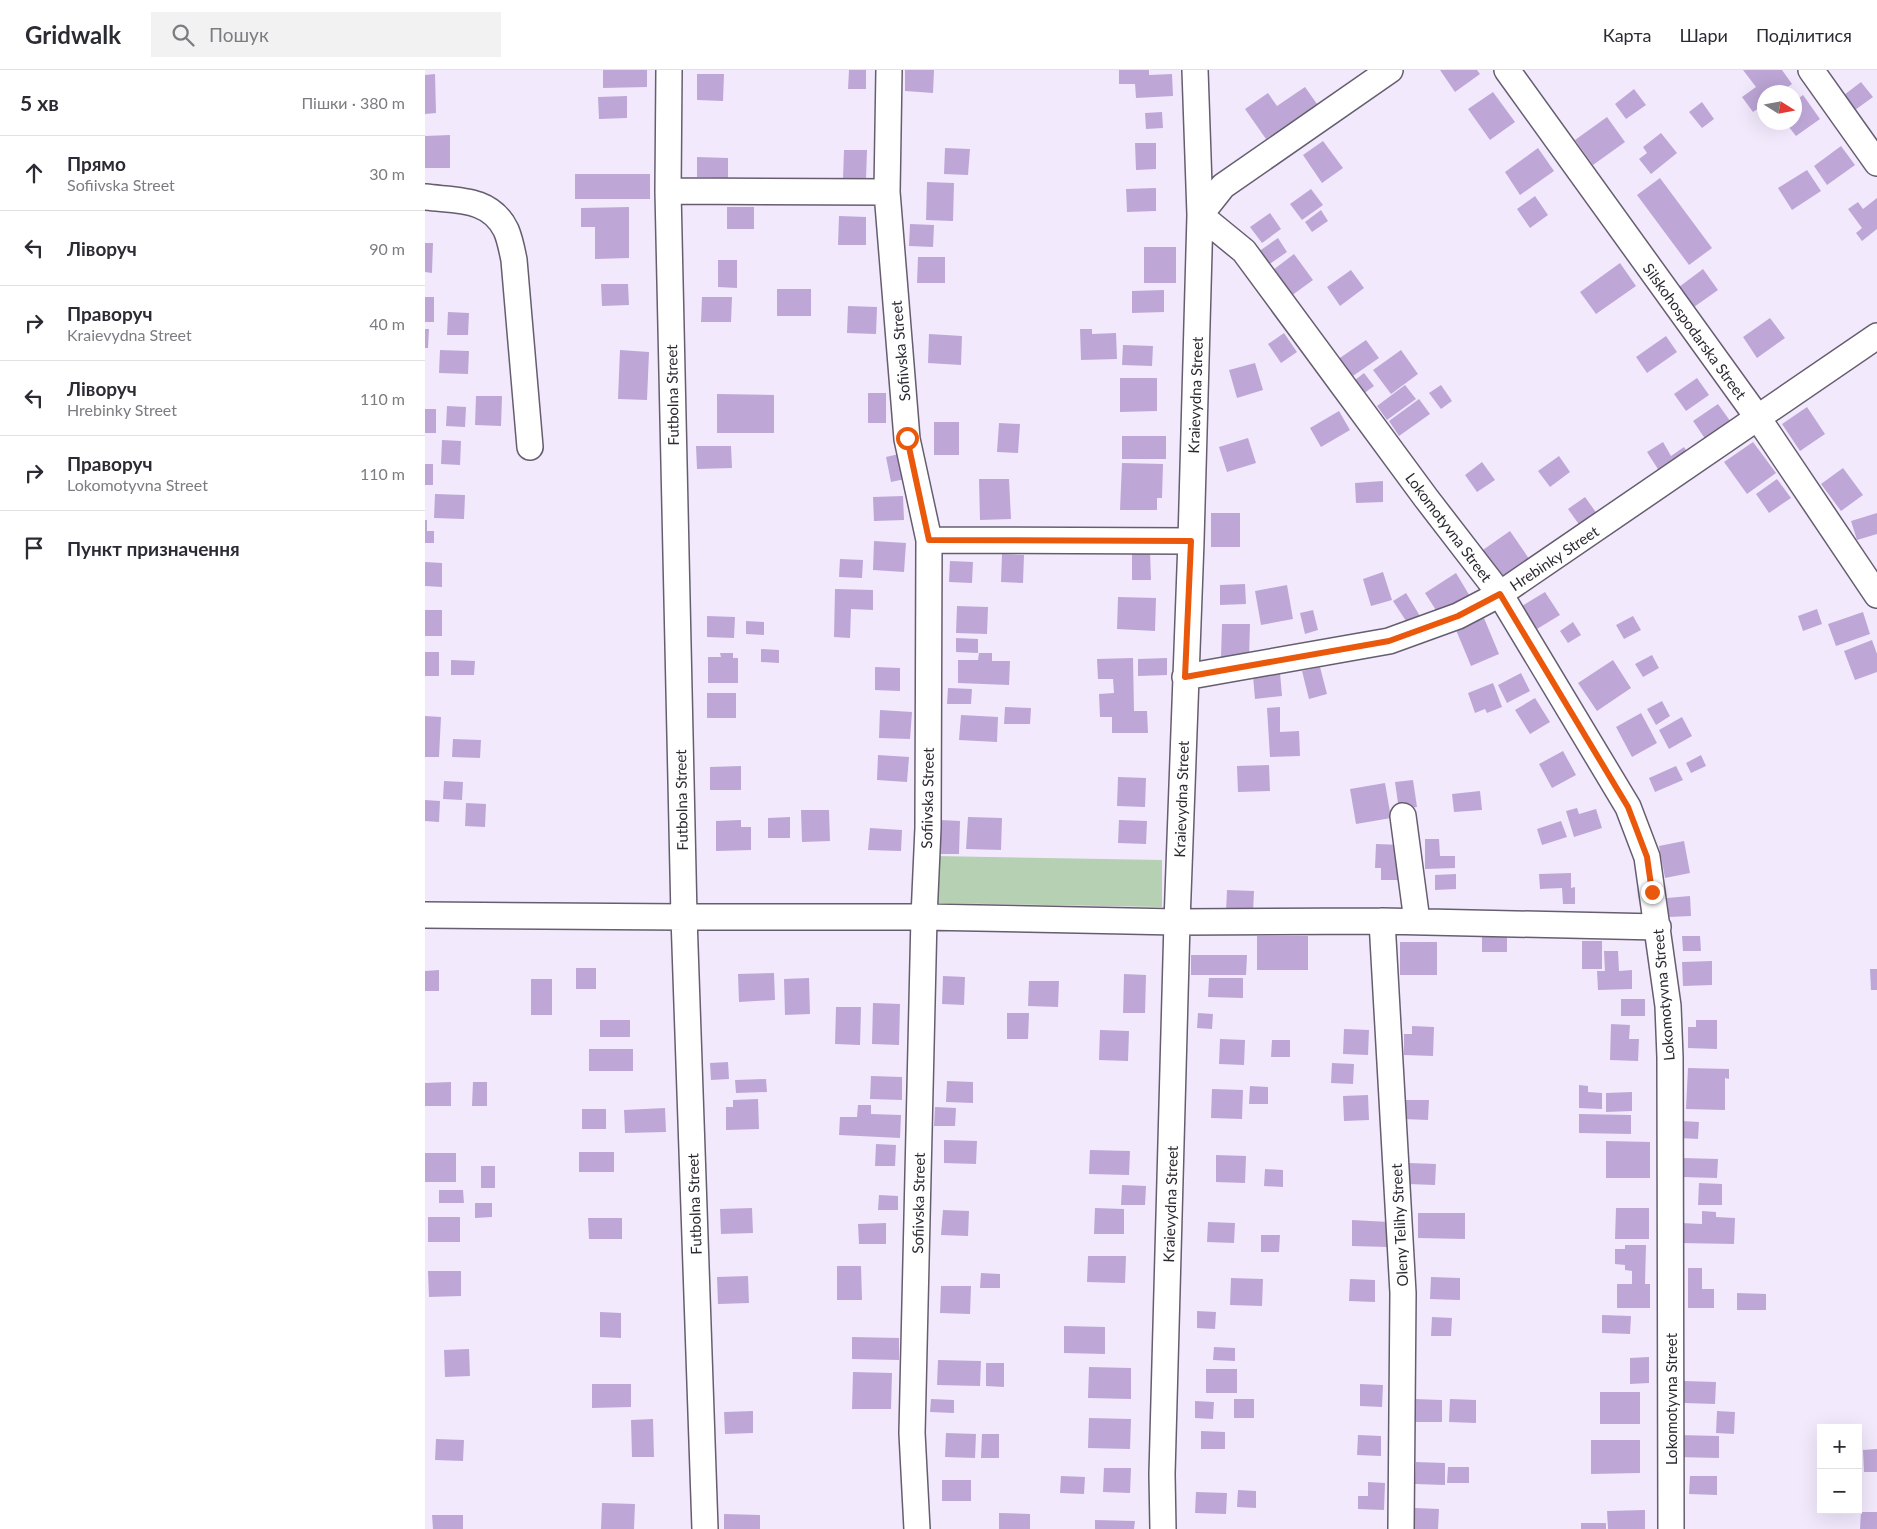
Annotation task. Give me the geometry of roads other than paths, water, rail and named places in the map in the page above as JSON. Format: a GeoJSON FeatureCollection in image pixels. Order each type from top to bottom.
{"type":"FeatureCollection","features":[{"type":"Feature","properties":{"kind":"street","name":"Futbolna Street"},"geometry":{"type":"LineString","coordinates":[[669,70],[668,191],[684,917],[705,1529]]}},
{"type":"Feature","properties":{"kind":"street","name":"Sofiivska Street"},"geometry":{"type":"LineString","coordinates":[[889,70],[887,192],[907,438],[929,540],[928,828],[924,917],[912,1433],[917,1529]]}},
{"type":"Feature","properties":{"kind":"street","name":"Kraievydna Street"},"geometry":{"type":"LineString","coordinates":[[1163,1529],[1162,1474],[1177,922],[1201,215],[1195,70]]}},
{"type":"Feature","properties":{"kind":"street"},"geometry":{"type":"LineString","coordinates":[[1201,215],[1223,186],[1390,70]]}},
{"type":"Feature","properties":{"kind":"street","name":"Silskohospodarska Street"},"geometry":{"type":"LineString","coordinates":[[1507,70],[1758,418],[1877,595]]}},
{"type":"Feature","properties":{"kind":"street"},"geometry":{"type":"LineString","coordinates":[[1811,70],[1877,163]]}},
{"type":"Feature","properties":{"kind":"street"},"geometry":{"type":"LineString","coordinates":[[668,191],[887,192]]}},
{"type":"Feature","properties":{"kind":"street"},"geometry":{"type":"LineString","coordinates":[[425,197],[473,202],[495,213],[506,231],[514,260],[531,447]]}},
{"type":"Feature","properties":{"kind":"street","name":"Lokomotyvna Street"},"geometry":{"type":"LineString","coordinates":[[1201,215],[1244,251],[1426,498],[1500,594],[1628,807],[1647,857],[1668,1006],[1670,1057],[1671,1529]]}},
{"type":"Feature","properties":{"kind":"street","name":"Hrebinky Street"},"geometry":{"type":"LineString","coordinates":[[1185,677],[1389,641],[1458,616],[1500,594],[1877,336]]}},
{"type":"Feature","properties":{"kind":"street"},"geometry":{"type":"LineString","coordinates":[[929,540],[1191,541]]}},
{"type":"Feature","properties":{"kind":"street"},"geometry":{"type":"LineString","coordinates":[[1403,816],[1417,921]]}},
{"type":"Feature","properties":{"kind":"street"},"geometry":{"type":"LineString","coordinates":[[425,915],[924,917],[1177,922],[1417,921],[1658,927]]}},
{"type":"Feature","properties":{"kind":"street","name":"Oleny Telihy Street"},"geometry":{"type":"LineString","coordinates":[[1382,921],[1403,1292],[1401,1529]]}}]}
